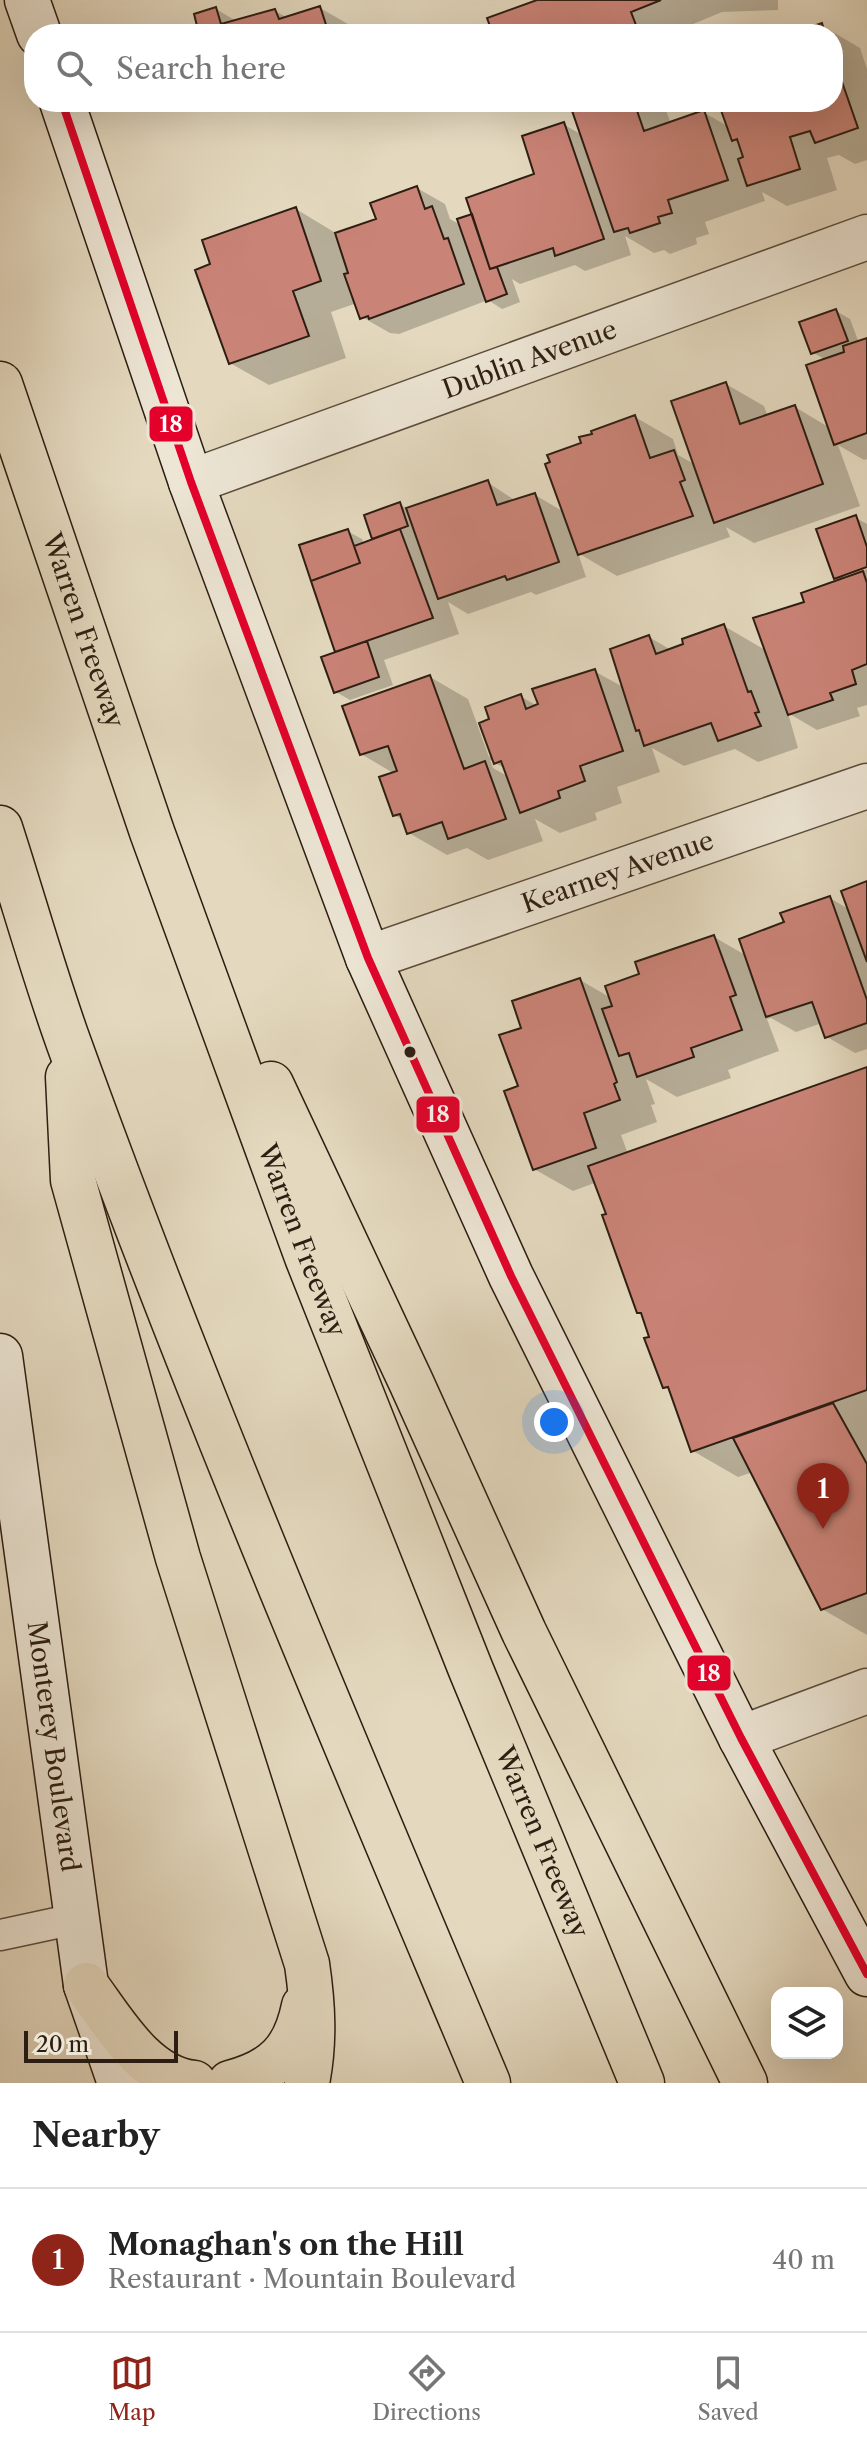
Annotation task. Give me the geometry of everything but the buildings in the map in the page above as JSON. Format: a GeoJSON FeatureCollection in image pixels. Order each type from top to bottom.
{"type":"FeatureCollection","features":[{"type":"Feature","properties":{"kind":"highway","name":"Warren Freeway"},"geometry":{"type":"LineString","coordinates":[[0,384],[152,832],[307,1257],[471,1670],[642,2083]]}},
{"type":"Feature","properties":{"kind":"highway"},"geometry":{"type":"LineString","coordinates":[[0,828],[67,1038],[170,1313],[337,1725],[488,2083]]}},
{"type":"Feature","properties":{"kind":"highway"},"geometry":{"type":"LineString","coordinates":[[152,832],[411,1382],[531,1646],[745,2083]]}},
{"type":"Feature","properties":{"kind":"highway"},"geometry":{"type":"LineString","coordinates":[[67,1038],[73,1180],[178,1558],[307,1964],[314,2009],[313,2053],[307,2083]]}},
{"type":"Feature","properties":{"kind":"highway"},"geometry":{"type":"LineString","coordinates":[[230,2083],[251,2077],[277,2062],[296,2039],[304,2008],[307,1964]]}},
{"type":"Feature","properties":{"kind":"highway"},"geometry":{"type":"LineString","coordinates":[[86,1985],[129,2043],[155,2067],[184,2082],[194,2083]]}},
{"type":"Feature","properties":{"kind":"street"},"geometry":{"type":"LineString","coordinates":[[27,0],[35,24]]}},
{"type":"Feature","properties":{"kind":"street"},"geometry":{"type":"LineString","coordinates":[[65,112],[191,482],[368,958],[511,1276],[741,1738],[867,1974]]}},
{"type":"Feature","properties":{"kind":"street","name":"Dublin Avenue"},"geometry":{"type":"LineString","coordinates":[[191,482],[867,237]]}},
{"type":"Feature","properties":{"kind":"street","name":"Kearney Avenue"},"geometry":{"type":"LineString","coordinates":[[368,958],[867,786]]}},
{"type":"Feature","properties":{"kind":"street","name":"Monterey Boulevard"},"geometry":{"type":"LineString","coordinates":[[2,1379],[86,1985],[120,2083]]}},
{"type":"Feature","properties":{"kind":"street"},"geometry":{"type":"LineString","coordinates":[[741,1738],[867,1691]]}},
{"type":"Feature","properties":{"kind":"lane"},"geometry":{"type":"LineString","coordinates":[[0,1935],[75,1919]]}},
{"type":"Feature","properties":{"kind":"transit line","name":"18"},"geometry":{"type":"LineString","coordinates":[[65,112],[191,482],[368,958],[511,1276],[741,1738],[867,1974]]}},
{"type":"Feature","properties":{"kind":"place","name":"Monaghan's on the Hill"},"geometry":{"type":"Point","coordinates":[823,1529]}}]}
